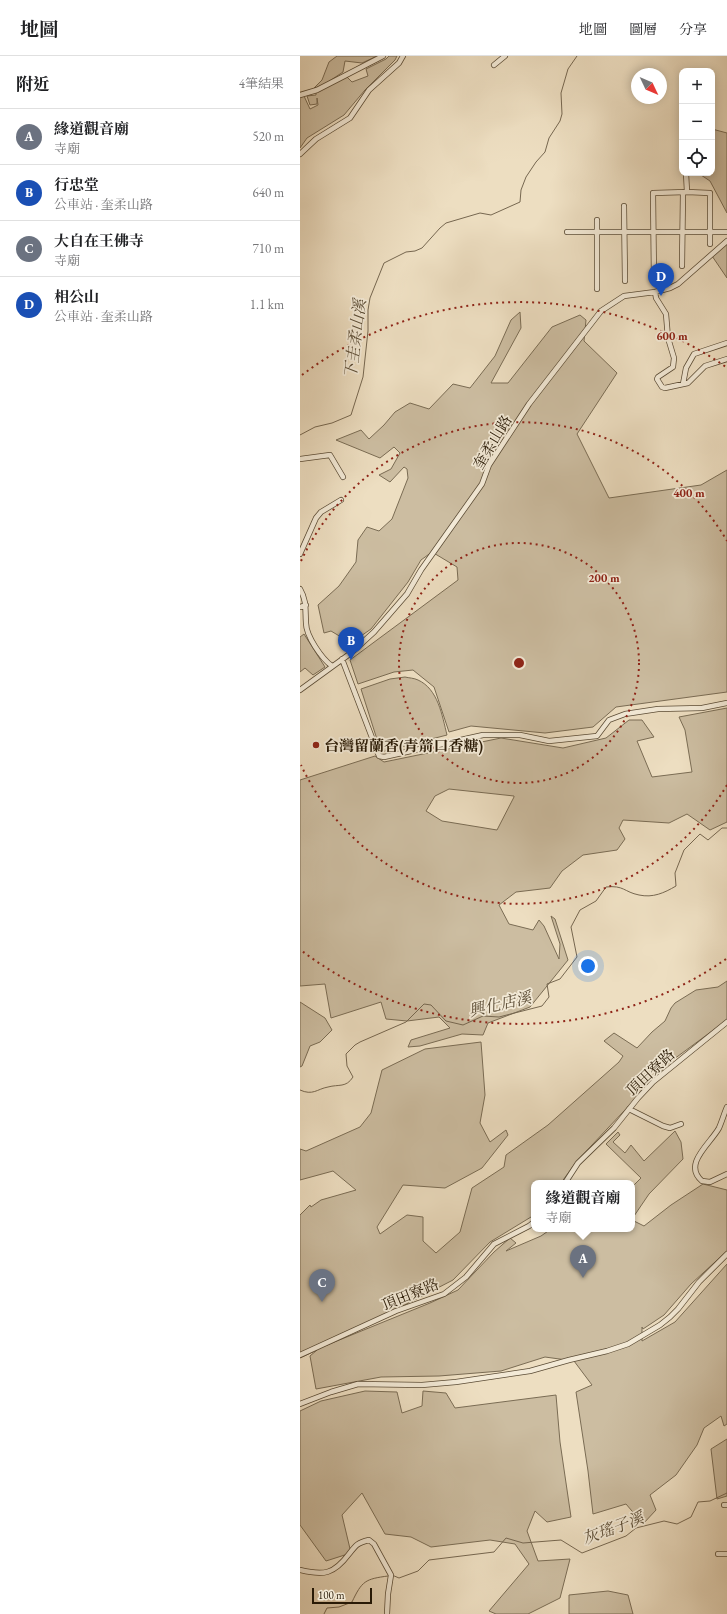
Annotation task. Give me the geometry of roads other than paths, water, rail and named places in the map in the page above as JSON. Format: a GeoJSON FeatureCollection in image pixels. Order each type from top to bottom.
{"type":"FeatureCollection","features":[{"type":"Feature","properties":{"kind":"street"},"geometry":{"type":"LineString","coordinates":[[300,95],[317,90],[383,56]]}},
{"type":"Feature","properties":{"kind":"street"},"geometry":{"type":"LineString","coordinates":[[300,154],[316,139],[350,118],[369,90],[399,63],[403,56]]}},
{"type":"Feature","properties":{"kind":"street"},"geometry":{"type":"LineString","coordinates":[[494,65],[505,56]]}},
{"type":"Feature","properties":{"kind":"street"},"geometry":{"type":"LineString","coordinates":[[682,266],[682,232],[686,176]]}},
{"type":"Feature","properties":{"kind":"street"},"geometry":{"type":"LineString","coordinates":[[654,280],[653,193],[710,193],[710,244]]}},
{"type":"Feature","properties":{"kind":"street"},"geometry":{"type":"LineString","coordinates":[[624,206],[625,281]]}},
{"type":"Feature","properties":{"kind":"street"},"geometry":{"type":"LineString","coordinates":[[596,289],[597,220]]}},
{"type":"Feature","properties":{"kind":"street"},"geometry":{"type":"LineString","coordinates":[[567,232],[727,232]]}},
{"type":"Feature","properties":{"kind":"street","name":"奎柔山路"},"geometry":{"type":"LineString","coordinates":[[300,690],[342,659],[374,632],[407,594],[421,570],[482,484],[489,465],[520,417],[591,322],[601,311],[624,296],[655,292],[678,284],[708,256],[727,241]]}},
{"type":"Feature","properties":{"kind":"street"},"geometry":{"type":"LineString","coordinates":[[655,292],[656,298],[666,314],[668,338],[674,358],[673,367],[658,377],[658,382],[662,387],[665,388],[692,381],[705,366],[727,359]]}},
{"type":"Feature","properties":{"kind":"street"},"geometry":{"type":"LineString","coordinates":[[683,384],[686,368],[694,354],[727,343]]}},
{"type":"Feature","properties":{"kind":"street"},"geometry":{"type":"LineString","coordinates":[[300,459],[330,455],[343,477]]}},
{"type":"Feature","properties":{"kind":"street"},"geometry":{"type":"LineString","coordinates":[[300,554],[316,518],[326,509],[341,500]]}},
{"type":"Feature","properties":{"kind":"street"},"geometry":{"type":"LineString","coordinates":[[300,589],[306,604],[306,623],[309,635],[324,658],[332,666]]}},
{"type":"Feature","properties":{"kind":"street"},"geometry":{"type":"LineString","coordinates":[[300,607],[306,604]]}},
{"type":"Feature","properties":{"kind":"street"},"geometry":{"type":"LineString","coordinates":[[342,659],[379,756],[384,757],[483,734],[520,735],[549,741],[597,736],[609,720],[624,714],[658,709],[702,708],[727,703]]}},
{"type":"Feature","properties":{"kind":"street","name":"頂田寮路"},"geometry":{"type":"LineString","coordinates":[[568,1180],[578,1163],[614,1128],[654,1082],[727,1022]]}},
{"type":"Feature","properties":{"kind":"street"},"geometry":{"type":"LineString","coordinates":[[727,1107],[719,1128],[697,1159],[695,1166],[696,1174],[702,1181],[710,1182],[727,1174]]}},
{"type":"Feature","properties":{"kind":"street"},"geometry":{"type":"LineString","coordinates":[[629,1109],[663,1126],[670,1128],[681,1124]]}},
{"type":"Feature","properties":{"kind":"street","name":"頂田寮路"},"geometry":{"type":"LineString","coordinates":[[300,1355],[396,1311],[444,1294],[466,1277],[494,1244],[531,1224]]}},
{"type":"Feature","properties":{"kind":"street"},"geometry":{"type":"LineString","coordinates":[[300,1404],[331,1392],[358,1384],[422,1384],[456,1382],[530,1371],[628,1344],[660,1325],[670,1317],[699,1282],[727,1254]]}},
{"type":"Feature","properties":{"kind":"street"},"geometry":{"type":"LineString","coordinates":[[300,1570],[314,1574],[330,1572],[346,1558],[359,1542],[369,1540],[374,1544],[391,1575],[387,1614]]}},
{"type":"Feature","properties":{"kind":"street"},"geometry":{"type":"LineString","coordinates":[[718,1554],[727,1554]]}},
{"type":"Feature","properties":{"kind":"waterway","name":"下圭柔山溪"},"geometry":{"type":"LineString","coordinates":[[300,435],[315,427],[332,423],[351,415],[363,377],[370,298],[384,263],[406,252],[415,251],[422,248],[446,223],[480,213],[491,215],[520,202],[521,190],[526,177],[545,152],[549,138],[560,121],[562,114],[561,93],[568,69],[577,56]]}},
{"type":"Feature","properties":{"kind":"waterway","name":"興化店溪"},"geometry":{"type":"LineString","coordinates":[[300,1090],[304,1092],[315,1092],[324,1088],[348,1083],[353,1077],[347,1066],[346,1054],[360,1042],[406,1022],[424,1004],[431,1005],[446,1021],[463,1025],[483,1016],[499,1017],[542,1006],[549,997],[547,984],[560,979],[577,957],[571,927],[580,910],[596,901],[606,887],[617,887],[634,894],[644,896],[663,893],[672,889],[676,886],[675,873],[684,850],[700,834],[708,840],[722,828],[727,828]]}},
{"type":"Feature","properties":{"kind":"waterway","name":"灰瑤子溪"},"geometry":{"type":"LineString","coordinates":[[392,1575],[399,1578],[418,1571],[429,1560],[494,1552],[506,1538],[523,1543],[561,1540],[582,1553],[626,1536],[636,1528],[664,1521],[677,1524],[691,1517],[698,1502],[710,1501],[727,1493]]}},
{"type":"Feature","properties":{"kind":"waterway","name":"灰瑤子溪"},"geometry":{"type":"LineString","coordinates":[[324,1614],[327,1608],[339,1607],[352,1602],[365,1582],[374,1578],[388,1576]]}},
{"type":"Feature","properties":{"kind":"place","name":"相公山"},"geometry":{"type":"Point","coordinates":[661,296]}},
{"type":"Feature","properties":{"kind":"place","name":"行忠堂"},"geometry":{"type":"Point","coordinates":[351,660]}},
{"type":"Feature","properties":{"kind":"place","name":"台灣留蘭香(青箭口香糖)"},"geometry":{"type":"Point","coordinates":[316,745]}},
{"type":"Feature","properties":{"kind":"place","name":"緣道觀音廟"},"geometry":{"type":"Point","coordinates":[583,1278]}},
{"type":"Feature","properties":{"kind":"place","name":"大自在王佛寺"},"geometry":{"type":"Point","coordinates":[322,1302]}}]}
